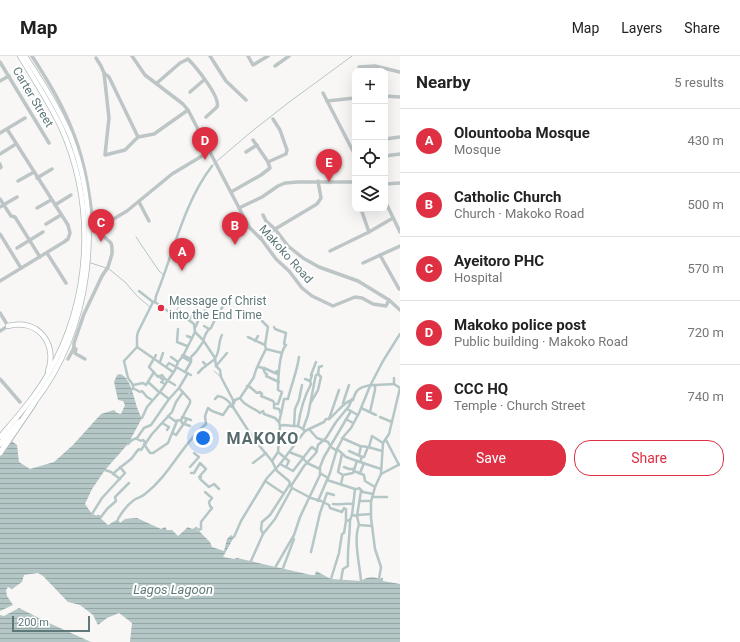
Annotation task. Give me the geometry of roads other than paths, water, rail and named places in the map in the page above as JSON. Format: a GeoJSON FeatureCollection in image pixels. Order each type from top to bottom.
{"type":"FeatureCollection","features":[{"type":"Feature","properties":{"kind":"highway"},"geometry":{"type":"LineString","coordinates":[[0,444],[34,403]]}},
{"type":"Feature","properties":{"kind":"highway"},"geometry":{"type":"LineString","coordinates":[[0,453],[34,403]]}},
{"type":"Feature","properties":{"kind":"main road"},"geometry":{"type":"LineString","coordinates":[[20,56],[53,111],[66,138],[79,181],[84,211],[86,250]]}},
{"type":"Feature","properties":{"kind":"main road"},"geometry":{"type":"LineString","coordinates":[[0,437],[41,391],[56,371],[70,338],[79,308],[86,250],[87,200],[79,161],[59,111],[25,56]]}},
{"type":"Feature","properties":{"kind":"main road"},"geometry":{"type":"LineString","coordinates":[[43,383],[54,364],[70,325],[84,274]]}},
{"type":"Feature","properties":{"kind":"main road"},"geometry":{"type":"LineString","coordinates":[[8,326],[19,324],[31,326],[41,332],[47,340],[51,361],[41,391],[34,403]]}},
{"type":"Feature","properties":{"kind":"street"},"geometry":{"type":"LineString","coordinates":[[32,56],[58,99],[74,135],[87,180],[94,231],[98,231],[112,246],[112,254],[108,267],[84,314],[74,343],[74,348],[76,349],[74,353],[85,359]]}},
{"type":"Feature","properties":{"kind":"street","name":"Makoko Road"},"geometry":{"type":"LineString","coordinates":[[132,56],[142,72],[183,104],[188,110],[249,227],[260,238],[276,259],[289,271],[302,288],[312,296],[333,306],[355,297],[362,298],[373,304],[386,306],[389,300]]}},
{"type":"Feature","properties":{"kind":"street"},"geometry":{"type":"LineString","coordinates":[[210,56],[226,81],[246,100]]}},
{"type":"Feature","properties":{"kind":"street"},"geometry":{"type":"LineString","coordinates":[[248,56],[253,64],[268,56]]}},
{"type":"Feature","properties":{"kind":"street"},"geometry":{"type":"LineString","coordinates":[[275,66],[288,56]]}},
{"type":"Feature","properties":{"kind":"street"},"geometry":{"type":"LineString","coordinates":[[96,58],[104,73],[109,118],[105,155],[125,150],[138,137],[154,134],[188,110]]}},
{"type":"Feature","properties":{"kind":"street"},"geometry":{"type":"LineString","coordinates":[[157,83],[180,63],[188,59],[214,93],[218,103],[218,107],[206,116]]}},
{"type":"Feature","properties":{"kind":"street","name":"Carter Street"},"geometry":{"type":"LineString","coordinates":[[0,62],[48,143]]}},
{"type":"Feature","properties":{"kind":"street"},"geometry":{"type":"LineString","coordinates":[[359,67],[375,66],[400,72]]}},
{"type":"Feature","properties":{"kind":"street"},"geometry":{"type":"LineString","coordinates":[[104,73],[109,77],[138,137]]}},
{"type":"Feature","properties":{"kind":"street"},"geometry":{"type":"LineString","coordinates":[[0,81],[9,76]]}},
{"type":"Feature","properties":{"kind":"street"},"geometry":{"type":"LineString","coordinates":[[190,92],[204,80]]}},
{"type":"Feature","properties":{"kind":"street"},"geometry":{"type":"LineString","coordinates":[[323,93],[351,147]]}},
{"type":"Feature","properties":{"kind":"street"},"geometry":{"type":"LineString","coordinates":[[388,96],[400,97]]}},
{"type":"Feature","properties":{"kind":"street"},"geometry":{"type":"LineString","coordinates":[[327,101],[352,98]]}},
{"type":"Feature","properties":{"kind":"street"},"geometry":{"type":"LineString","coordinates":[[0,133],[25,118]]}},
{"type":"Feature","properties":{"kind":"street"},"geometry":{"type":"LineString","coordinates":[[268,162],[286,154],[287,150],[280,130],[273,119]]}},
{"type":"Feature","properties":{"kind":"street"},"geometry":{"type":"LineString","coordinates":[[0,282],[64,242],[69,236],[69,228],[7,129]]}},
{"type":"Feature","properties":{"kind":"street"},"geometry":{"type":"LineString","coordinates":[[388,139],[400,137]]}},
{"type":"Feature","properties":{"kind":"street"},"geometry":{"type":"LineString","coordinates":[[231,192],[270,168],[268,162],[253,140]]}},
{"type":"Feature","properties":{"kind":"street"},"geometry":{"type":"LineString","coordinates":[[0,154],[16,144]]}},
{"type":"Feature","properties":{"kind":"street"},"geometry":{"type":"LineString","coordinates":[[246,152],[257,145]]}},
{"type":"Feature","properties":{"kind":"street"},"geometry":{"type":"LineString","coordinates":[[98,231],[110,220],[127,212],[168,177],[209,149]]}},
{"type":"Feature","properties":{"kind":"street"},"geometry":{"type":"LineString","coordinates":[[388,156],[400,154]]}},
{"type":"Feature","properties":{"kind":"street"},"geometry":{"type":"LineString","coordinates":[[0,164],[0,168]]}},
{"type":"Feature","properties":{"kind":"street"},"geometry":{"type":"LineString","coordinates":[[37,178],[52,169]]}},
{"type":"Feature","properties":{"kind":"street"},"geometry":{"type":"LineString","coordinates":[[18,181],[34,172]]}},
{"type":"Feature","properties":{"kind":"street"},"geometry":{"type":"LineString","coordinates":[[239,208],[262,197],[282,184],[298,182],[352,182]]}},
{"type":"Feature","properties":{"kind":"street"},"geometry":{"type":"LineString","coordinates":[[260,238],[317,204],[321,198],[318,182]]}},
{"type":"Feature","properties":{"kind":"street"},"geometry":{"type":"LineString","coordinates":[[388,184],[400,183]]}},
{"type":"Feature","properties":{"kind":"street"},"geometry":{"type":"LineString","coordinates":[[55,204],[71,195]]}},
{"type":"Feature","properties":{"kind":"street"},"geometry":{"type":"LineString","coordinates":[[0,207],[16,197]]}},
{"type":"Feature","properties":{"kind":"street"},"geometry":{"type":"LineString","coordinates":[[0,199],[12,218],[15,217],[40,257]]}},
{"type":"Feature","properties":{"kind":"street"},"geometry":{"type":"LineString","coordinates":[[37,208],[51,200]]}},
{"type":"Feature","properties":{"kind":"street"},"geometry":{"type":"LineString","coordinates":[[139,202],[149,221]]}},
{"type":"Feature","properties":{"kind":"street"},"geometry":{"type":"LineString","coordinates":[[388,207],[400,232]]}},
{"type":"Feature","properties":{"kind":"street"},"geometry":{"type":"LineString","coordinates":[[362,212],[369,232]]}},
{"type":"Feature","properties":{"kind":"street"},"geometry":{"type":"LineString","coordinates":[[46,224],[61,215]]}},
{"type":"Feature","properties":{"kind":"street"},"geometry":{"type":"LineString","coordinates":[[263,215],[266,221],[275,229],[288,246],[312,264],[358,281],[389,300],[400,310]]}},
{"type":"Feature","properties":{"kind":"street"},"geometry":{"type":"LineString","coordinates":[[330,251],[369,232],[393,218]]}},
{"type":"Feature","properties":{"kind":"street"},"geometry":{"type":"LineString","coordinates":[[18,248],[43,232]]}},
{"type":"Feature","properties":{"kind":"street"},"geometry":{"type":"LineString","coordinates":[[0,234],[21,268]]}},
{"type":"Feature","properties":{"kind":"street"},"geometry":{"type":"LineString","coordinates":[[363,263],[400,246]]}},
{"type":"Feature","properties":{"kind":"street"},"geometry":{"type":"LineString","coordinates":[[47,253],[66,283]]}},
{"type":"Feature","properties":{"kind":"street"},"geometry":{"type":"LineString","coordinates":[[380,255],[398,289]]}},
{"type":"Feature","properties":{"kind":"street"},"geometry":{"type":"LineString","coordinates":[[0,313],[8,326],[0,331]]}},
{"type":"Feature","properties":{"kind":"street"},"geometry":{"type":"LineString","coordinates":[[68,359],[74,348]]}},
{"type":"Feature","properties":{"kind":"street"},"geometry":{"type":"LineString","coordinates":[[0,379],[20,402]]}},
{"type":"Feature","properties":{"kind":"water","name":"Lagos Lagoon"},"geometry":{"type":"Polygon","coordinates":[[[120,374],[128,381],[131,387],[142,418],[128,444],[105,470],[92,489],[85,504],[92,514],[98,516],[108,525],[118,519],[120,523],[125,519],[137,518],[161,529],[165,527],[167,530],[172,530],[178,536],[188,527],[192,529],[196,528],[197,531],[199,531],[210,542],[212,547],[224,551],[227,539],[231,535],[234,537],[223,557],[234,559],[237,558],[311,575],[315,575],[316,571],[331,579],[361,581],[370,577],[375,577],[379,579],[383,578],[383,581],[400,584],[400,642],[130,642],[132,623],[119,613],[107,618],[98,625],[93,615],[80,605],[68,602],[43,576],[38,573],[24,575],[22,582],[12,589],[8,587],[6,590],[7,596],[13,605],[0,611],[0,435],[2,434],[17,445],[19,462],[30,469],[54,462],[73,445],[101,414],[114,410],[121,414],[125,405],[123,401],[118,400],[114,382],[117,375],[120,374]]]}},
{"type":"Feature","properties":{"kind":"water"},"geometry":{"type":"Polygon","coordinates":[[[19,608],[91,642],[0,642],[0,615],[4,616],[19,608]]]}},
{"type":"Feature","properties":{"kind":"waterway"},"geometry":{"type":"LineString","coordinates":[[217,161],[288,103],[352,56]]}},
{"type":"Feature","properties":{"kind":"waterway"},"geometry":{"type":"LineString","coordinates":[[212,166],[215,163]]}},
{"type":"Feature","properties":{"kind":"waterway"},"geometry":{"type":"LineString","coordinates":[[129,393],[133,388],[133,385],[128,378],[124,361],[137,347],[138,332],[153,302],[155,302],[186,212],[202,180],[212,166]]}},
{"type":"Feature","properties":{"kind":"waterway"},"geometry":{"type":"LineString","coordinates":[[136,237],[159,271],[164,275]]}},
{"type":"Feature","properties":{"kind":"waterway"},"geometry":{"type":"LineString","coordinates":[[88,262],[106,268]]}},
{"type":"Feature","properties":{"kind":"waterway"},"geometry":{"type":"LineString","coordinates":[[109,269],[125,282],[138,297],[150,307]]}},
{"type":"Feature","properties":{"kind":"waterway"},"geometry":{"type":"LineString","coordinates":[[139,291],[153,302]]}},
{"type":"Feature","properties":{"kind":"waterway"},"geometry":{"type":"LineString","coordinates":[[203,341],[206,333],[211,328],[218,313],[227,301]]}},
{"type":"Feature","properties":{"kind":"waterway"},"geometry":{"type":"LineString","coordinates":[[155,302],[175,316],[186,318],[194,324],[195,332],[203,340],[215,358],[216,366],[220,370],[221,377],[233,400],[233,407],[253,438],[272,461],[277,471],[289,481],[292,488],[329,505],[330,508],[342,512],[344,508],[346,509],[346,521],[350,520],[352,515],[357,516],[359,525],[372,526]]}},
{"type":"Feature","properties":{"kind":"waterway"},"geometry":{"type":"LineString","coordinates":[[174,316],[179,306]]}},
{"type":"Feature","properties":{"kind":"waterway"},"geometry":{"type":"LineString","coordinates":[[189,320],[197,307]]}},
{"type":"Feature","properties":{"kind":"waterway"},"geometry":{"type":"LineString","coordinates":[[195,328],[206,309]]}},
{"type":"Feature","properties":{"kind":"waterway"},"geometry":{"type":"LineString","coordinates":[[262,321],[268,327],[265,345],[266,349]]}},
{"type":"Feature","properties":{"kind":"waterway"},"geometry":{"type":"LineString","coordinates":[[204,326],[209,329]]}},
{"type":"Feature","properties":{"kind":"waterway"},"geometry":{"type":"LineString","coordinates":[[272,461],[278,452],[279,422],[281,414],[279,409],[274,408],[274,404],[278,404],[282,392],[278,390],[280,360],[286,345],[284,344],[286,333],[275,329],[274,327]]}},
{"type":"Feature","properties":{"kind":"waterway"},"geometry":{"type":"LineString","coordinates":[[178,329],[177,342],[187,346]]}},
{"type":"Feature","properties":{"kind":"waterway"},"geometry":{"type":"LineString","coordinates":[[142,418],[147,407],[160,392],[175,370],[195,332]]}},
{"type":"Feature","properties":{"kind":"waterway"},"geometry":{"type":"LineString","coordinates":[[357,461],[346,457],[337,449],[344,436],[351,428],[383,361],[400,334]]}},
{"type":"Feature","properties":{"kind":"waterway"},"geometry":{"type":"LineString","coordinates":[[215,358],[218,353],[222,335]]}},
{"type":"Feature","properties":{"kind":"waterway"},"geometry":{"type":"LineString","coordinates":[[187,336],[192,338]]}},
{"type":"Feature","properties":{"kind":"waterway"},"geometry":{"type":"LineString","coordinates":[[255,341],[258,336]]}},
{"type":"Feature","properties":{"kind":"waterway"},"geometry":{"type":"LineString","coordinates":[[248,337],[265,345]]}},
{"type":"Feature","properties":{"kind":"waterway"},"geometry":{"type":"LineString","coordinates":[[191,375],[185,372],[191,362],[191,357],[203,342]]}},
{"type":"Feature","properties":{"kind":"waterway"},"geometry":{"type":"LineString","coordinates":[[137,347],[173,372]]}},
{"type":"Feature","properties":{"kind":"waterway"},"geometry":{"type":"LineString","coordinates":[[234,403],[235,400],[240,398],[254,377],[266,349],[282,353]]}},
{"type":"Feature","properties":{"kind":"waterway"},"geometry":{"type":"LineString","coordinates":[[160,362],[163,353]]}},
{"type":"Feature","properties":{"kind":"waterway"},"geometry":{"type":"LineString","coordinates":[[216,366],[227,353]]}},
{"type":"Feature","properties":{"kind":"waterway"},"geometry":{"type":"LineString","coordinates":[[156,355],[149,367],[158,377],[162,375],[165,379],[175,385]]}},
{"type":"Feature","properties":{"kind":"waterway"},"geometry":{"type":"LineString","coordinates":[[183,356],[190,360]]}},
{"type":"Feature","properties":{"kind":"waterway"},"geometry":{"type":"LineString","coordinates":[[171,357],[178,362]]}},
{"type":"Feature","properties":{"kind":"waterway"},"geometry":{"type":"LineString","coordinates":[[281,414],[284,399],[288,399],[299,357]]}},
{"type":"Feature","properties":{"kind":"waterway"},"geometry":{"type":"LineString","coordinates":[[198,373],[215,359]]}},
{"type":"Feature","properties":{"kind":"waterway"},"geometry":{"type":"LineString","coordinates":[[203,362],[206,365]]}},
{"type":"Feature","properties":{"kind":"waterway"},"geometry":{"type":"LineString","coordinates":[[310,381],[316,362]]}},
{"type":"Feature","properties":{"kind":"waterway"},"geometry":{"type":"LineString","coordinates":[[166,367],[169,363],[185,372]]}},
{"type":"Feature","properties":{"kind":"waterway"},"geometry":{"type":"LineString","coordinates":[[305,431],[303,429],[308,415],[316,375],[318,374],[319,367],[322,366]]}},
{"type":"Feature","properties":{"kind":"waterway"},"geometry":{"type":"LineString","coordinates":[[259,367],[263,368],[267,374],[266,376],[279,382]]}},
{"type":"Feature","properties":{"kind":"waterway"},"geometry":{"type":"LineString","coordinates":[[264,368],[275,373],[277,371],[277,374]]}},
{"type":"Feature","properties":{"kind":"waterway"},"geometry":{"type":"LineString","coordinates":[[214,371],[222,378]]}},
{"type":"Feature","properties":{"kind":"waterway"},"geometry":{"type":"LineString","coordinates":[[133,385],[143,383],[146,385],[154,372]]}},
{"type":"Feature","properties":{"kind":"waterway"},"geometry":{"type":"LineString","coordinates":[[128,444],[137,438],[144,428],[151,425],[169,399],[179,388],[188,373]]}},
{"type":"Feature","properties":{"kind":"waterway"},"geometry":{"type":"LineString","coordinates":[[311,402],[318,390],[321,377],[318,374]]}},
{"type":"Feature","properties":{"kind":"waterway"},"geometry":{"type":"LineString","coordinates":[[159,376],[163,380],[161,382],[165,384]]}},
{"type":"Feature","properties":{"kind":"waterway"},"geometry":{"type":"LineString","coordinates":[[381,474],[383,443],[389,434],[400,388],[394,384],[394,378]]}},
{"type":"Feature","properties":{"kind":"waterway"},"geometry":{"type":"LineString","coordinates":[[303,429],[298,426],[304,399],[311,384],[310,381],[305,379]]}},
{"type":"Feature","properties":{"kind":"waterway"},"geometry":{"type":"LineString","coordinates":[[148,382],[159,392]]}},
{"type":"Feature","properties":{"kind":"waterway"},"geometry":{"type":"LineString","coordinates":[[234,537],[241,521],[267,478],[280,464],[305,431],[324,422],[326,419],[329,419],[347,402],[353,400],[360,388],[374,385],[394,384]]}},
{"type":"Feature","properties":{"kind":"waterway"},"geometry":{"type":"LineString","coordinates":[[298,426],[294,426],[295,409],[299,400],[302,385]]}},
{"type":"Feature","properties":{"kind":"waterway"},"geometry":{"type":"LineString","coordinates":[[343,403],[349,385]]}},
{"type":"Feature","properties":{"kind":"waterway"},"geometry":{"type":"LineString","coordinates":[[370,412],[375,385]]}},
{"type":"Feature","properties":{"kind":"waterway"},"geometry":{"type":"LineString","coordinates":[[247,386],[257,393],[260,392],[262,394],[261,396],[273,401],[274,403]]}},
{"type":"Feature","properties":{"kind":"waterway"},"geometry":{"type":"LineString","coordinates":[[133,388],[140,392],[142,391],[152,400]]}},
{"type":"Feature","properties":{"kind":"waterway"},"geometry":{"type":"LineString","coordinates":[[179,388],[190,400],[190,403],[181,420]]}},
{"type":"Feature","properties":{"kind":"waterway"},"geometry":{"type":"LineString","coordinates":[[329,419],[339,390]]}},
{"type":"Feature","properties":{"kind":"waterway"},"geometry":{"type":"LineString","coordinates":[[160,392],[169,399]]}},
{"type":"Feature","properties":{"kind":"waterway"},"geometry":{"type":"LineString","coordinates":[[113,474],[131,459],[139,449],[141,450],[152,434],[172,412],[176,402],[183,392]]}},
{"type":"Feature","properties":{"kind":"waterway"},"geometry":{"type":"LineString","coordinates":[[215,399],[218,396],[222,397],[232,406]]}},
{"type":"Feature","properties":{"kind":"waterway"},"geometry":{"type":"LineString","coordinates":[[240,398],[246,405],[260,413],[263,411],[264,414],[275,418],[279,422]]}},
{"type":"Feature","properties":{"kind":"waterway"},"geometry":{"type":"LineString","coordinates":[[291,486],[304,466],[316,453],[318,445],[326,438],[336,422],[349,406],[352,399]]}},
{"type":"Feature","properties":{"kind":"waterway"},"geometry":{"type":"LineString","coordinates":[[118,519],[129,504],[144,495],[162,478],[190,441],[206,424],[205,416],[208,408],[223,415],[229,406],[233,407]]}},
{"type":"Feature","properties":{"kind":"waterway"},"geometry":{"type":"LineString","coordinates":[[361,408],[376,415]]}},
{"type":"Feature","properties":{"kind":"waterway"},"geometry":{"type":"LineString","coordinates":[[347,409],[358,415]]}},
{"type":"Feature","properties":{"kind":"waterway"},"geometry":{"type":"LineString","coordinates":[[276,566],[294,535],[300,517],[320,475],[320,467],[324,457],[351,411]]}},
{"type":"Feature","properties":{"kind":"waterway"},"geometry":{"type":"LineString","coordinates":[[168,416],[175,421],[181,420],[182,423],[190,426]]}},
{"type":"Feature","properties":{"kind":"waterway"},"geometry":{"type":"LineString","coordinates":[[182,417],[191,420]]}},
{"type":"Feature","properties":{"kind":"waterway"},"geometry":{"type":"LineString","coordinates":[[380,417],[392,422]]}},
{"type":"Feature","properties":{"kind":"waterway"},"geometry":{"type":"LineString","coordinates":[[173,433],[176,435],[187,419]]}},
{"type":"Feature","properties":{"kind":"waterway"},"geometry":{"type":"LineString","coordinates":[[346,419],[353,423]]}},
{"type":"Feature","properties":{"kind":"waterway"},"geometry":{"type":"LineString","coordinates":[[144,444],[150,453],[153,453],[168,443],[177,421]]}},
{"type":"Feature","properties":{"kind":"waterway"},"geometry":{"type":"LineString","coordinates":[[162,423],[169,427],[167,430]]}},
{"type":"Feature","properties":{"kind":"waterway"},"geometry":{"type":"LineString","coordinates":[[280,426],[294,426]]}},
{"type":"Feature","properties":{"kind":"waterway"},"geometry":{"type":"LineString","coordinates":[[309,429],[317,438],[328,442],[331,447],[337,451]]}},
{"type":"Feature","properties":{"kind":"waterway"},"geometry":{"type":"LineString","coordinates":[[369,447],[372,436],[383,443]]}},
{"type":"Feature","properties":{"kind":"waterway"},"geometry":{"type":"LineString","coordinates":[[342,438],[360,446],[382,451]]}},
{"type":"Feature","properties":{"kind":"waterway"},"geometry":{"type":"LineString","coordinates":[[137,439],[141,441],[143,440],[146,443]]}},
{"type":"Feature","properties":{"kind":"waterway"},"geometry":{"type":"LineString","coordinates":[[386,440],[399,465]]}},
{"type":"Feature","properties":{"kind":"waterway"},"geometry":{"type":"LineString","coordinates":[[359,455],[361,446]]}},
{"type":"Feature","properties":{"kind":"waterway"},"geometry":{"type":"LineString","coordinates":[[280,464],[293,471],[312,447],[317,451]]}},
{"type":"Feature","properties":{"kind":"waterway"},"geometry":{"type":"LineString","coordinates":[[360,462],[368,447]]}},
{"type":"Feature","properties":{"kind":"waterway"},"geometry":{"type":"LineString","coordinates":[[318,501],[330,473],[337,449]]}},
{"type":"Feature","properties":{"kind":"waterway"},"geometry":{"type":"LineString","coordinates":[[349,451],[362,457]]}},
{"type":"Feature","properties":{"kind":"waterway"},"geometry":{"type":"LineString","coordinates":[[278,452],[289,461],[286,467]]}},
{"type":"Feature","properties":{"kind":"waterway"},"geometry":{"type":"LineString","coordinates":[[289,452],[302,457],[307,463],[320,469]]}},
{"type":"Feature","properties":{"kind":"waterway"},"geometry":{"type":"LineString","coordinates":[[190,467],[199,457],[194,453]]}},
{"type":"Feature","properties":{"kind":"waterway"},"geometry":{"type":"LineString","coordinates":[[253,463],[266,453]]}},
{"type":"Feature","properties":{"kind":"waterway"},"geometry":{"type":"LineString","coordinates":[[341,484],[343,475],[338,472],[342,454]]}},
{"type":"Feature","properties":{"kind":"waterway"},"geometry":{"type":"LineString","coordinates":[[343,475],[353,473],[357,461],[381,469]]}},
{"type":"Feature","properties":{"kind":"waterway"},"geometry":{"type":"LineString","coordinates":[[191,473],[194,473],[200,463],[206,469],[199,477],[201,477],[200,479],[209,487],[214,484],[219,489]]}},
{"type":"Feature","properties":{"kind":"waterway"},"geometry":{"type":"LineString","coordinates":[[360,473],[364,463]]}},
{"type":"Feature","properties":{"kind":"waterway"},"geometry":{"type":"LineString","coordinates":[[379,579],[381,567],[375,549],[371,518],[371,502],[375,487],[381,474],[400,464]]}},
{"type":"Feature","properties":{"kind":"waterway"},"geometry":{"type":"LineString","coordinates":[[92,514],[102,498],[125,473],[120,467]]}},
{"type":"Feature","properties":{"kind":"waterway"},"geometry":{"type":"LineString","coordinates":[[344,467],[354,469]]}},
{"type":"Feature","properties":{"kind":"waterway"},"geometry":{"type":"LineString","coordinates":[[105,470],[111,472],[120,479]]}},
{"type":"Feature","properties":{"kind":"waterway"},"geometry":{"type":"LineString","coordinates":[[354,471],[364,475],[365,481],[375,487]]}},
{"type":"Feature","properties":{"kind":"waterway"},"geometry":{"type":"LineString","coordinates":[[320,473],[328,478]]}},
{"type":"Feature","properties":{"kind":"waterway"},"geometry":{"type":"LineString","coordinates":[[327,480],[355,489],[352,515]]}},
{"type":"Feature","properties":{"kind":"waterway"},"geometry":{"type":"LineString","coordinates":[[265,481],[283,493]]}},
{"type":"Feature","properties":{"kind":"waterway"},"geometry":{"type":"LineString","coordinates":[[98,516],[101,517],[116,501],[115,497],[129,483]]}},
{"type":"Feature","properties":{"kind":"waterway"},"geometry":{"type":"LineString","coordinates":[[263,534],[261,529],[262,522],[270,515],[290,484]]}},
{"type":"Feature","properties":{"kind":"waterway"},"geometry":{"type":"LineString","coordinates":[[251,561],[263,534],[275,519],[292,488]]}},
{"type":"Feature","properties":{"kind":"waterway"},"geometry":{"type":"LineString","coordinates":[[355,489],[359,488],[363,492],[373,494]]}},
{"type":"Feature","properties":{"kind":"waterway"},"geometry":{"type":"LineString","coordinates":[[357,516],[361,491]]}},
{"type":"Feature","properties":{"kind":"waterway"},"geometry":{"type":"LineString","coordinates":[[196,528],[199,530],[201,529],[201,522],[212,508],[209,502],[212,498],[205,492]]}},
{"type":"Feature","properties":{"kind":"waterway"},"geometry":{"type":"LineString","coordinates":[[311,552],[320,513],[327,493],[334,495]]}},
{"type":"Feature","properties":{"kind":"waterway"},"geometry":{"type":"LineString","coordinates":[[372,497],[387,497]]}},
{"type":"Feature","properties":{"kind":"waterway"},"geometry":{"type":"LineString","coordinates":[[360,501],[371,501]]}},
{"type":"Feature","properties":{"kind":"waterway"},"geometry":{"type":"LineString","coordinates":[[333,504],[353,504]]}},
{"type":"Feature","properties":{"kind":"waterway"},"geometry":{"type":"LineString","coordinates":[[357,515],[371,514]]}},
{"type":"Feature","properties":{"kind":"waterway"},"geometry":{"type":"LineString","coordinates":[[341,580],[343,569],[348,566],[350,520]]}},
{"type":"Feature","properties":{"kind":"waterway"},"geometry":{"type":"LineString","coordinates":[[331,579],[339,553],[346,521]]}},
{"type":"Feature","properties":{"kind":"waterway"},"geometry":{"type":"LineString","coordinates":[[359,525],[357,531],[357,545],[361,581]]}},
{"type":"Feature","properties":{"kind":"waterway"},"geometry":{"type":"LineString","coordinates":[[283,568],[294,539]]}},
{"type":"Feature","properties":{"kind":"place","name":"Makoko police post"},"geometry":{"type":"Point","coordinates":[205,160]}},
{"type":"Feature","properties":{"kind":"place","name":"CCC HQ"},"geometry":{"type":"Point","coordinates":[329,182]}},
{"type":"Feature","properties":{"kind":"place","name":"Ayeitoro PHC"},"geometry":{"type":"Point","coordinates":[101,242]}},
{"type":"Feature","properties":{"kind":"place","name":"Catholic Church"},"geometry":{"type":"Point","coordinates":[235,245]}},
{"type":"Feature","properties":{"kind":"place","name":"Olountooba Mosque"},"geometry":{"type":"Point","coordinates":[182,271]}},
{"type":"Feature","properties":{"kind":"place","name":"Message of Christ into the End Time"},"geometry":{"type":"Point","coordinates":[161,308]}},
{"type":"Feature","properties":{"kind":"district","name":"MAKOKO"},"geometry":{"type":"Point","coordinates":[263,438]}}]}
